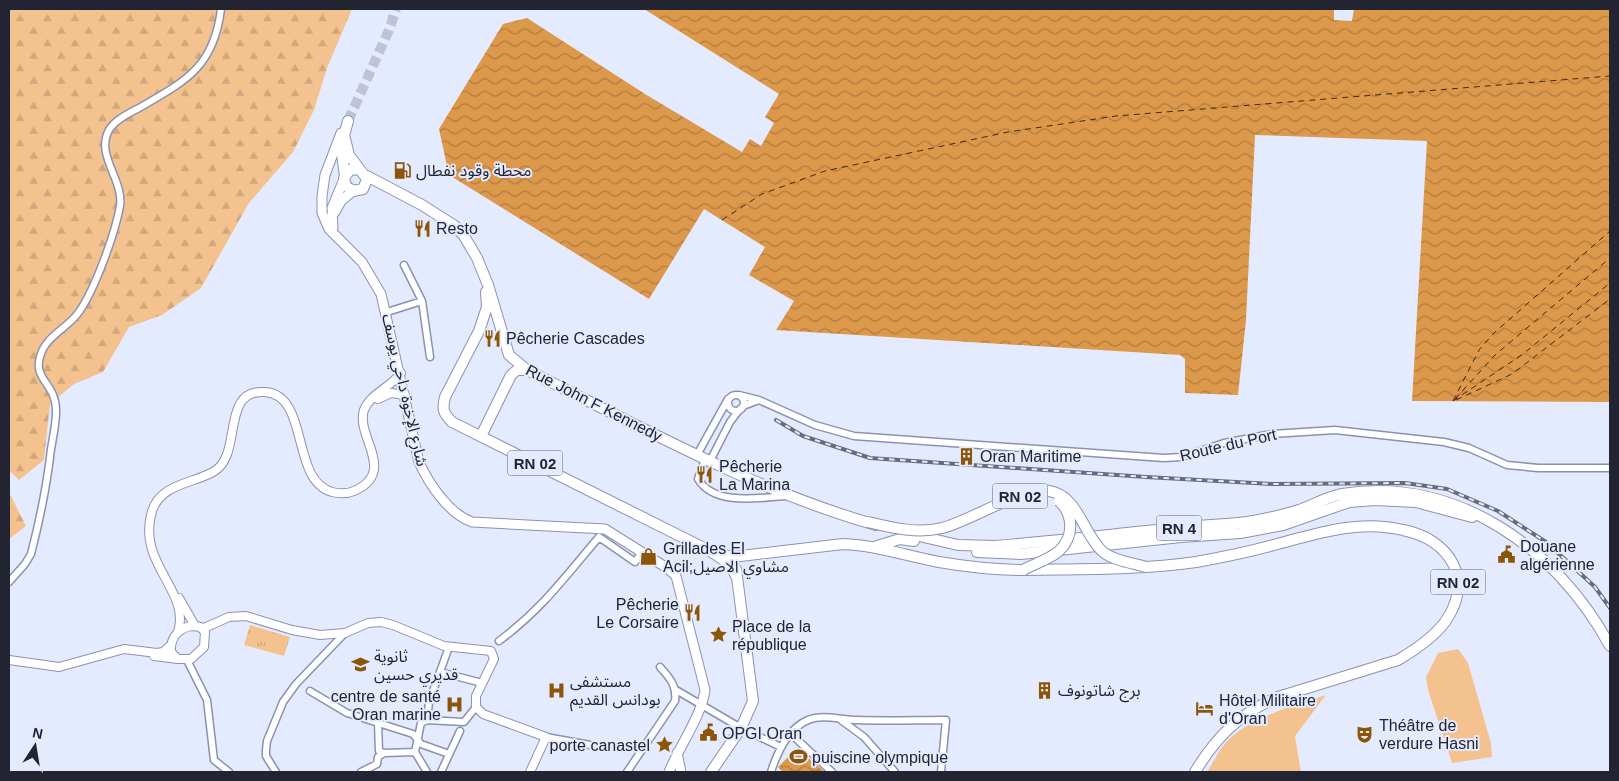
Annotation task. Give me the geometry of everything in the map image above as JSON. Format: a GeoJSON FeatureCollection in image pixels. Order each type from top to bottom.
{"type":"FeatureCollection","features":[{"type":"Feature","properties":{"kind":"main road"},"geometry":{"type":"LineString","coordinates":[[344,135],[349,156],[363,172],[365,187],[359,191],[353,191],[348,188],[341,153],[344,135],[348,121]]}},
{"type":"Feature","properties":{"kind":"main road","name":"شارع الإخوة داحي يوسف"},"geometry":{"type":"LineString","coordinates":[[348,121],[328,165],[322,196],[325,221],[329,230],[367,269],[381,294],[387,312],[422,468],[458,515],[472,522],[599,528],[642,552],[676,576],[705,690],[702,705],[677,752],[670,772]]}},
{"type":"Feature","properties":{"kind":"main road"},"geometry":{"type":"LineString","coordinates":[[345,178],[350,170],[363,172]]}},
{"type":"Feature","properties":{"kind":"main road","name":"Rue John F Kennedy"},"geometry":{"type":"LineString","coordinates":[[363,172],[455,226],[470,245],[485,279],[509,354],[527,370],[704,458],[788,496]]}},
{"type":"Feature","properties":{"kind":"main road","name":"شارع الإخوة داحي يوسف"},"geometry":{"type":"LineString","coordinates":[[339,239],[331,223],[330,214],[335,197],[345,178]]}},
{"type":"Feature","properties":{"kind":"main road","name":"Rue John F Kennedy"},"geometry":{"type":"LineString","coordinates":[[365,187],[399,192]]}},
{"type":"Feature","properties":{"kind":"main road"},"geometry":{"type":"LineString","coordinates":[[339,239],[334,219],[336,209],[341,201],[353,191]]}},
{"type":"Feature","properties":{"kind":"main road","name":"RN 02"},"geometry":{"type":"LineString","coordinates":[[485,279],[487,307],[478,331],[442,407],[444,414],[452,422],[710,551],[725,556],[748,556],[842,544],[874,547],[973,567],[1023,570],[1146,567],[1236,554],[1340,527],[1378,526],[1404,530],[1435,542],[1448,554],[1458,578],[1454,607],[1444,622],[1416,649],[1398,660],[1278,697],[1259,705],[1227,729],[1205,756],[1195,772]]}},
{"type":"Feature","properties":{"kind":"main road"},"geometry":{"type":"LineString","coordinates":[[478,331],[488,323],[499,326]]}},
{"type":"Feature","properties":{"kind":"main road"},"geometry":{"type":"LineString","coordinates":[[481,436],[511,375],[518,370],[527,370]]}},
{"type":"Feature","properties":{"kind":"main road","name":"RN 02"},"geometry":{"type":"LineString","coordinates":[[788,496],[868,522],[900,530],[923,531],[942,528],[1032,492],[1044,490],[1059,495],[1072,506],[1105,554],[1146,567]]}},
{"type":"Feature","properties":{"kind":"main road","name":"RN 4"},"geometry":{"type":"LineString","coordinates":[[868,522],[958,545],[995,546],[1244,522],[1298,510],[1340,494],[1393,490],[1437,498],[1485,518],[1513,536],[1556,571],[1584,604],[1610,646]]}},
{"type":"Feature","properties":{"kind":"main road"},"geometry":{"type":"LineString","coordinates":[[1023,570],[1059,551],[1070,530],[1069,515],[1065,507],[1054,498],[1032,492]]}},
{"type":"Feature","properties":{"kind":"main road","name":"RN 4"},"geometry":{"type":"LineString","coordinates":[[874,547],[907,540],[972,552],[1022,554],[1181,537],[1240,533],[1282,524],[1348,502],[1375,500],[1416,502],[1464,516],[1485,518]]}},
{"type":"Feature","properties":{"kind":"main road"},"geometry":{"type":"LineString","coordinates":[[710,551],[730,564],[736,576]]}},
{"type":"Feature","properties":{"kind":"main road"},"geometry":{"type":"LineString","coordinates":[[711,772],[741,728],[753,702],[736,576],[736,562],[748,556]]}},
{"type":"Feature","properties":{"kind":"main road"},"geometry":{"type":"LineString","coordinates":[[670,772],[681,772],[677,752]]}},
{"type":"Feature","properties":{"kind":"street"},"geometry":{"type":"LineString","coordinates":[[9,582],[31,554],[42,509],[53,439],[56,411],[55,396],[52,388],[42,379],[38,370],[39,359],[49,339],[78,313],[88,296],[117,222],[120,204],[119,184],[106,155],[105,142],[109,130],[122,118],[183,82],[202,65],[218,31],[221,9]]}},
{"type":"Feature","properties":{"kind":"street"},"geometry":{"type":"LineString","coordinates":[[404,265],[422,301],[430,357]]}},
{"type":"Feature","properties":{"kind":"street"},"geometry":{"type":"LineString","coordinates":[[387,312],[422,301]]}},
{"type":"Feature","properties":{"kind":"street"},"geometry":{"type":"LineString","coordinates":[[206,639],[203,629],[196,626],[169,584],[151,550],[150,521],[154,505],[162,493],[214,472],[222,465],[230,451],[234,415],[243,401],[253,394],[265,392],[275,394],[283,400],[291,412],[312,476],[325,489],[342,494],[354,491],[364,484],[374,469],[373,451],[363,422],[367,404],[373,396],[389,386],[401,373]]}},
{"type":"Feature","properties":{"kind":"street"},"geometry":{"type":"LineString","coordinates":[[367,404],[388,394],[405,395]]}},
{"type":"Feature","properties":{"kind":"street"},"geometry":{"type":"LineString","coordinates":[[704,458],[742,408],[742,398],[739,395],[735,394],[728,399],[704,458],[698,479],[701,484],[727,498],[788,496]]}},
{"type":"Feature","properties":{"kind":"street","name":"Route du Port"},"geometry":{"type":"LineString","coordinates":[[739,395],[759,400],[815,426],[854,436],[1164,458],[1182,457],[1224,443],[1272,434],[1335,430],[1444,442],[1469,448],[1507,465],[1538,468],[1610,468]]}},
{"type":"Feature","properties":{"kind":"street"},"geometry":{"type":"LineString","coordinates":[[728,399],[729,407],[736,411],[759,400]]}},
{"type":"Feature","properties":{"kind":"street"},"geometry":{"type":"LineString","coordinates":[[499,641],[525,622],[550,597],[599,536],[636,562],[642,552]]}},
{"type":"Feature","properties":{"kind":"street"},"geometry":{"type":"LineString","coordinates":[[9,660],[59,667],[127,649],[160,653],[171,645],[178,632],[182,617],[169,584]]}},
{"type":"Feature","properties":{"kind":"street"},"geometry":{"type":"LineString","coordinates":[[178,632],[187,627],[211,626],[229,618],[254,617],[310,635],[345,634]]}},
{"type":"Feature","properties":{"kind":"street"},"geometry":{"type":"LineString","coordinates":[[107,654],[128,652],[187,660],[202,651],[206,639],[229,618]]}},
{"type":"Feature","properties":{"kind":"street"},"geometry":{"type":"LineString","coordinates":[[276,772],[266,756],[266,750],[267,740],[283,702],[296,684],[345,634],[368,623],[387,623],[449,647],[489,650],[493,652],[494,658],[475,700],[476,707],[483,714],[546,737],[590,745]]}},
{"type":"Feature","properties":{"kind":"street"},"geometry":{"type":"LineString","coordinates":[[171,645],[173,655],[178,659]]}},
{"type":"Feature","properties":{"kind":"street"},"geometry":{"type":"LineString","coordinates":[[427,772],[415,752],[416,738],[424,722],[429,702],[449,647]]}},
{"type":"Feature","properties":{"kind":"street"},"geometry":{"type":"LineString","coordinates":[[187,660],[207,700],[214,760],[229,772]]}},
{"type":"Feature","properties":{"kind":"street"},"geometry":{"type":"LineString","coordinates":[[627,772],[675,701],[676,690],[669,676],[660,667]]}},
{"type":"Feature","properties":{"kind":"street"},"geometry":{"type":"LineString","coordinates":[[440,672],[482,683]]}},
{"type":"Feature","properties":{"kind":"street"},"geometry":{"type":"LineString","coordinates":[[676,690],[741,728],[781,747]]}},
{"type":"Feature","properties":{"kind":"street"},"geometry":{"type":"LineString","coordinates":[[310,691],[347,713],[416,738],[420,744],[449,754]]}},
{"type":"Feature","properties":{"kind":"street"},"geometry":{"type":"LineString","coordinates":[[424,722],[464,722],[476,707]]}},
{"type":"Feature","properties":{"kind":"street"},"geometry":{"type":"LineString","coordinates":[[771,772],[781,747],[791,734],[809,720],[823,717],[840,720],[946,720],[941,772]]}},
{"type":"Feature","properties":{"kind":"street"},"geometry":{"type":"LineString","coordinates":[[840,720],[864,737],[895,772]]}},
{"type":"Feature","properties":{"kind":"street"},"geometry":{"type":"LineString","coordinates":[[378,723],[379,751],[384,753],[415,752]]}},
{"type":"Feature","properties":{"kind":"street"},"geometry":{"type":"LineString","coordinates":[[441,772],[460,730]]}},
{"type":"Feature","properties":{"kind":"street"},"geometry":{"type":"LineString","coordinates":[[791,734],[832,772]]}},
{"type":"Feature","properties":{"kind":"street"},"geometry":{"type":"LineString","coordinates":[[530,772],[546,737]]}},
{"type":"Feature","properties":{"kind":"street"},"geometry":{"type":"LineString","coordinates":[[362,772],[376,764],[378,757],[384,753]]}},
{"type":"Feature","properties":{"kind":"green space"},"geometry":{"type":"Polygon","coordinates":[[[9,9],[352,9],[327,68],[314,110],[293,152],[249,203],[201,288],[162,315],[129,327],[103,372],[74,384],[50,404],[44,460],[19,480],[9,470],[9,9]]]}},
{"type":"Feature","properties":{"kind":"green space"},"geometry":{"type":"Polygon","coordinates":[[[9,492],[26,526],[9,539],[9,492]]]}},
{"type":"Feature","properties":{"kind":"green space"},"geometry":{"type":"Polygon","coordinates":[[[250,625],[290,637],[284,656],[244,645],[250,625]]]}},
{"type":"Feature","properties":{"kind":"green space"},"geometry":{"type":"Polygon","coordinates":[[[1458,649],[1468,663],[1491,743],[1492,757],[1452,763],[1428,690],[1426,677],[1438,653],[1458,649]]]}},
{"type":"Feature","properties":{"kind":"green space"},"geometry":{"type":"Polygon","coordinates":[[[1326,695],[1295,736],[1301,772],[1207,772],[1223,746],[1232,736],[1244,728],[1271,714],[1326,695]]]}},
{"type":"Feature","properties":{"kind":"water"},"geometry":{"type":"Polygon","coordinates":[[[644,9],[1334,9],[1334,20],[1352,21],[1354,9],[1610,9],[1610,402],[1412,401],[1427,141],[1255,135],[1246,320],[1238,395],[1185,393],[1185,359],[1180,355],[776,330],[794,301],[749,275],[765,247],[704,209],[649,299],[449,175],[439,129],[503,24],[527,18],[645,94],[742,152],[750,139],[761,146],[774,123],[765,117],[779,94],[644,9]]]}},
{"type":"Feature","properties":{"kind":"water","name":"puiscine olympique"},"geometry":{"type":"Polygon","coordinates":[[[797,748],[825,772],[783,772],[778,767],[797,748]]]}},
{"type":"Feature","properties":{"kind":"ferry route"},"geometry":{"type":"LineString","coordinates":[[722,220],[762,194],[825,171],[1008,132],[1116,116],[1610,76]]}},
{"type":"Feature","properties":{"kind":"ferry route"},"geometry":{"type":"LineString","coordinates":[[1453,401],[1479,350],[1494,333],[1610,231]]}},
{"type":"Feature","properties":{"kind":"ferry route"},"geometry":{"type":"LineString","coordinates":[[1455,399],[1495,355],[1610,258]]}},
{"type":"Feature","properties":{"kind":"ferry route"},"geometry":{"type":"LineString","coordinates":[[1453,401],[1523,354],[1610,283]]}},
{"type":"Feature","properties":{"kind":"ferry route"},"geometry":{"type":"LineString","coordinates":[[1456,400],[1512,374],[1610,299]]}},
{"type":"Feature","properties":{"kind":"tunnel"},"geometry":{"type":"LineString","coordinates":[[348,121],[389,30],[396,9]]}},
{"type":"Feature","properties":{"kind":"railway"},"geometry":{"type":"LineString","coordinates":[[776,420],[803,436],[870,458],[1273,484],[1405,483],[1447,489],[1498,511],[1546,542],[1595,587],[1610,608]]}},
{"type":"Feature","properties":{"kind":"place","name":"محطة وقود نفطال"},"geometry":{"type":"Point","coordinates":[402,170]}},
{"type":"Feature","properties":{"kind":"place","name":"Resto"},"geometry":{"type":"Point","coordinates":[422,228]}},
{"type":"Feature","properties":{"kind":"place","name":"Pêcherie Cascades"},"geometry":{"type":"Point","coordinates":[492,338]}},
{"type":"Feature","properties":{"kind":"place","name":"Oran Maritime"},"geometry":{"type":"Point","coordinates":[966,456]}},
{"type":"Feature","properties":{"kind":"place","name":"Pêcherie La Marina"},"geometry":{"type":"Point","coordinates":[705,475]}},
{"type":"Feature","properties":{"kind":"place","name":"Douane algérienne"},"geometry":{"type":"Point","coordinates":[1506,555]}},
{"type":"Feature","properties":{"kind":"place","name":"Grillades El Acil;مشاوي الاصيل"},"geometry":{"type":"Point","coordinates":[649,557]}},
{"type":"Feature","properties":{"kind":"place","name":"Pêcherie Le Corsaire"},"geometry":{"type":"Point","coordinates":[693,613]}},
{"type":"Feature","properties":{"kind":"place","name":"Place de la république"},"geometry":{"type":"Point","coordinates":[718,635]}},
{"type":"Feature","properties":{"kind":"place","name":"ثانوية قديري حسين"},"geometry":{"type":"Point","coordinates":[360,665]}},
{"type":"Feature","properties":{"kind":"place","name":"مستشفى بودانس القديم"},"geometry":{"type":"Point","coordinates":[556,690]}},
{"type":"Feature","properties":{"kind":"place","name":"برج شاتونوف"},"geometry":{"type":"Point","coordinates":[1044,690]}},
{"type":"Feature","properties":{"kind":"place","name":"centre de santé Oran marine"},"geometry":{"type":"Point","coordinates":[455,705]}},
{"type":"Feature","properties":{"kind":"place","name":"Hôtel Militaire d'Oran"},"geometry":{"type":"Point","coordinates":[1205,709]}},
{"type":"Feature","properties":{"kind":"place","name":"OPGI Oran"},"geometry":{"type":"Point","coordinates":[708,733]}},
{"type":"Feature","properties":{"kind":"place","name":"Théâtre de verdure Hasni"},"geometry":{"type":"Point","coordinates":[1365,734]}},
{"type":"Feature","properties":{"kind":"place","name":"porte canastel"},"geometry":{"type":"Point","coordinates":[664,745]}},
{"type":"Feature","properties":{"kind":"place","name":"puiscine olympique"},"geometry":{"type":"Point","coordinates":[798,757]}}]}
